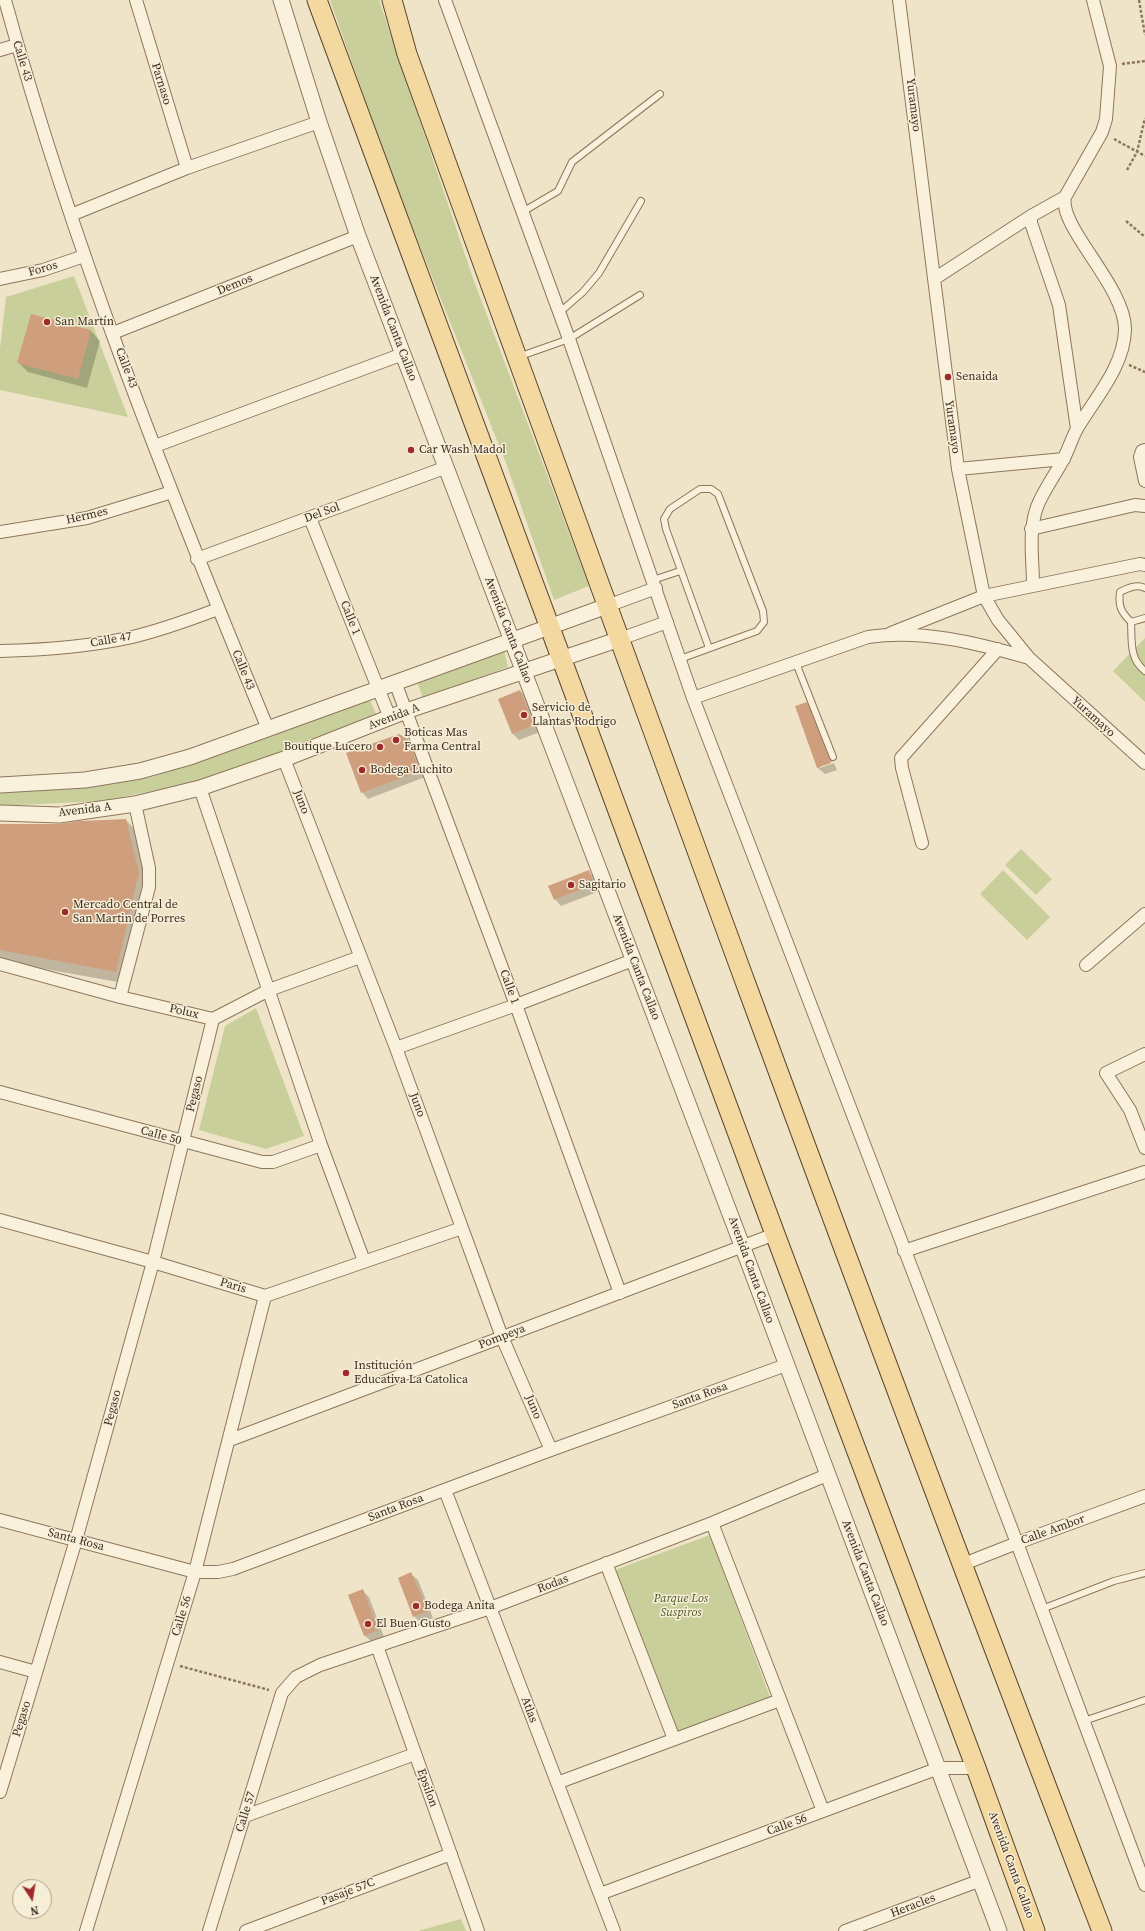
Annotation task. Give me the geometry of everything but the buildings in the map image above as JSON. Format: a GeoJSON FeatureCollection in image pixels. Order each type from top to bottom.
{"type":"FeatureCollection","features":[{"type":"Feature","properties":{"kind":"main road","name":"Avenida Canta Callao"},"geometry":{"type":"LineString","coordinates":[[317,0],[466,407],[550,626],[775,1234],[976,1768],[1035,1931]]}},
{"type":"Feature","properties":{"kind":"main road"},"geometry":{"type":"LineString","coordinates":[[392,0],[407,54],[607,606],[961,1566],[1102,1931]]}},
{"type":"Feature","properties":{"kind":"street","name":"Calle 43"},"geometry":{"type":"LineString","coordinates":[[4,0],[84,256],[197,559],[268,728]]}},
{"type":"Feature","properties":{"kind":"street","name":"Parnaso"},"geometry":{"type":"LineString","coordinates":[[136,0],[186,168]]}},
{"type":"Feature","properties":{"kind":"street","name":"Avenida Canta Callao"},"geometry":{"type":"LineString","coordinates":[[281,0],[319,122],[358,236],[743,1248],[999,1931]]}},
{"type":"Feature","properties":{"kind":"street"},"geometry":{"type":"LineString","coordinates":[[446,0],[560,312],[693,698],[1017,1543],[1145,1885]]}},
{"type":"Feature","properties":{"kind":"street","name":"Yuramayo"},"geometry":{"type":"LineString","coordinates":[[899,0],[958,469],[984,596],[998,620],[1028,658],[1145,764]]}},
{"type":"Feature","properties":{"kind":"street"},"geometry":{"type":"LineString","coordinates":[[934,279],[1031,216],[1064,197],[1102,132],[1106,119],[1110,66],[1093,0]]}},
{"type":"Feature","properties":{"kind":"street"},"geometry":{"type":"LineString","coordinates":[[0,50],[17,45]]}},
{"type":"Feature","properties":{"kind":"street"},"geometry":{"type":"LineString","coordinates":[[71,215],[186,168],[319,122]]}},
{"type":"Feature","properties":{"kind":"street"},"geometry":{"type":"LineString","coordinates":[[1033,585],[1032,529],[1037,507],[1064,459],[1077,429],[1114,370],[1123,346],[1125,328],[1120,306],[1067,215],[1064,208],[1064,197]]}},
{"type":"Feature","properties":{"kind":"street"},"geometry":{"type":"LineString","coordinates":[[1031,216],[1031,223],[1059,305],[1077,429]]}},
{"type":"Feature","properties":{"kind":"street","name":"Demos"},"geometry":{"type":"LineString","coordinates":[[113,333],[358,236]]}},
{"type":"Feature","properties":{"kind":"street","name":"Foros"},"geometry":{"type":"LineString","coordinates":[[0,279],[43,270],[84,256]]}},
{"type":"Feature","properties":{"kind":"street"},"geometry":{"type":"LineString","coordinates":[[155,446],[402,354]]}},
{"type":"Feature","properties":{"kind":"street"},"geometry":{"type":"LineString","coordinates":[[1145,450],[1142,451],[1140,457],[1145,480]]}},
{"type":"Feature","properties":{"kind":"street"},"geometry":{"type":"LineString","coordinates":[[958,469],[1064,459]]}},
{"type":"Feature","properties":{"kind":"street","name":"Del Sol"},"geometry":{"type":"LineString","coordinates":[[197,559],[447,467]]}},
{"type":"Feature","properties":{"kind":"street","name":"Hermes"},"geometry":{"type":"LineString","coordinates":[[0,532],[88,518],[172,492]]}},
{"type":"Feature","properties":{"kind":"street"},"geometry":{"type":"LineString","coordinates":[[1032,529],[1135,505],[1145,506]]}},
{"type":"Feature","properties":{"kind":"street","name":"Calle 1"},"geometry":{"type":"LineString","coordinates":[[310,518],[390,718]]}},
{"type":"Feature","properties":{"kind":"street"},"geometry":{"type":"LineString","coordinates":[[693,698],[868,637],[886,634],[984,596],[1140,564],[1145,565]]}},
{"type":"Feature","properties":{"kind":"street"},"geometry":{"type":"LineString","coordinates":[[0,784],[85,780],[140,771],[190,757],[607,606],[654,584]]}},
{"type":"Feature","properties":{"kind":"street","name":"Calle 47"},"geometry":{"type":"LineString","coordinates":[[0,651],[46,650],[126,638],[172,626],[218,609]]}},
{"type":"Feature","properties":{"kind":"street","name":"Avenida A"},"geometry":{"type":"LineString","coordinates":[[0,813],[58,815],[135,804],[200,788],[284,759],[406,712],[667,622]]}},
{"type":"Feature","properties":{"kind":"street"},"geometry":{"type":"LineString","coordinates":[[886,634],[934,636],[998,649],[1028,658]]}},
{"type":"Feature","properties":{"kind":"street"},"geometry":{"type":"LineString","coordinates":[[922,843],[902,768],[901,758],[998,649]]}},
{"type":"Feature","properties":{"kind":"street","name":"Calle 1"},"geometry":{"type":"LineString","coordinates":[[395,682],[516,1005],[620,1293]]}},
{"type":"Feature","properties":{"kind":"street","name":"Juno"},"geometry":{"type":"LineString","coordinates":[[284,759],[396,1048],[502,1337],[551,1450]]}},
{"type":"Feature","properties":{"kind":"street"},"geometry":{"type":"LineString","coordinates":[[200,788],[321,1145],[364,1262]]}},
{"type":"Feature","properties":{"kind":"street"},"geometry":{"type":"LineString","coordinates":[[120,997],[149,887],[149,868],[135,804]]}},
{"type":"Feature","properties":{"kind":"street"},"geometry":{"type":"LineString","coordinates":[[1086,965],[1145,914]]}},
{"type":"Feature","properties":{"kind":"street","name":"Polux"},"geometry":{"type":"LineString","coordinates":[[0,964],[120,997],[213,1019],[269,990],[360,957]]}},
{"type":"Feature","properties":{"kind":"street"},"geometry":{"type":"LineString","coordinates":[[396,1048],[516,1005],[633,960]]}},
{"type":"Feature","properties":{"kind":"street","name":"Pegaso"},"geometry":{"type":"LineString","coordinates":[[0,1792],[76,1540],[153,1262],[213,1019]]}},
{"type":"Feature","properties":{"kind":"street"},"geometry":{"type":"LineString","coordinates":[[1145,1054],[1106,1073],[1130,1110],[1145,1148]]}},
{"type":"Feature","properties":{"kind":"street","name":"Calle 50"},"geometry":{"type":"LineString","coordinates":[[0,1092],[183,1142],[267,1162],[273,1162],[321,1145]]}},
{"type":"Feature","properties":{"kind":"street"},"geometry":{"type":"LineString","coordinates":[[904,1251],[1145,1172]]}},
{"type":"Feature","properties":{"kind":"street","name":"Paris"},"geometry":{"type":"LineString","coordinates":[[0,1220],[153,1262],[265,1296]]}},
{"type":"Feature","properties":{"kind":"street"},"geometry":{"type":"LineString","coordinates":[[265,1296],[462,1228]]}},
{"type":"Feature","properties":{"kind":"street","name":"Pompeya"},"geometry":{"type":"LineString","coordinates":[[230,1440],[743,1248],[775,1234]]}},
{"type":"Feature","properties":{"kind":"street","name":"Calle 56"},"geometry":{"type":"LineString","coordinates":[[86,1931],[195,1572],[230,1440],[265,1296]]}},
{"type":"Feature","properties":{"kind":"street","name":"Santa Rosa"},"geometry":{"type":"LineString","coordinates":[[0,1520],[195,1572],[218,1572],[233,1569],[551,1450],[786,1365]]}},
{"type":"Feature","properties":{"kind":"street","name":"Rodas"},"geometry":{"type":"LineString","coordinates":[[282,1694],[296,1677],[314,1668],[490,1608],[712,1523],[827,1475]]}},
{"type":"Feature","properties":{"kind":"street","name":"Atlas"},"geometry":{"type":"LineString","coordinates":[[445,1490],[614,1931]]}},
{"type":"Feature","properties":{"kind":"street","name":"Calle Ambor"},"geometry":{"type":"LineString","coordinates":[[961,1566],[1017,1543],[1145,1496]]}},
{"type":"Feature","properties":{"kind":"street"},"geometry":{"type":"LineString","coordinates":[[712,1523],[823,1811]]}},
{"type":"Feature","properties":{"kind":"street"},"geometry":{"type":"LineString","coordinates":[[606,1563],[674,1739]]}},
{"type":"Feature","properties":{"kind":"street","name":"Epsilon"},"geometry":{"type":"LineString","coordinates":[[376,1646],[478,1931]]}},
{"type":"Feature","properties":{"kind":"street"},"geometry":{"type":"LineString","coordinates":[[0,1662],[36,1672]]}},
{"type":"Feature","properties":{"kind":"street","name":"Calle 57"},"geometry":{"type":"LineString","coordinates":[[209,1931],[282,1694]]}},
{"type":"Feature","properties":{"kind":"street"},"geometry":{"type":"LineString","coordinates":[[557,1783],[780,1700]]}},
{"type":"Feature","properties":{"kind":"street"},"geometry":{"type":"LineString","coordinates":[[245,1816],[415,1754]]}},
{"type":"Feature","properties":{"kind":"street","name":"Calle 56"},"geometry":{"type":"LineString","coordinates":[[600,1894],[939,1768],[976,1768]]}},
{"type":"Feature","properties":{"kind":"street","name":"Pasaje 57C"},"geometry":{"type":"LineString","coordinates":[[246,1931],[451,1854]]}},
{"type":"Feature","properties":{"kind":"street","name":"Heracles"},"geometry":{"type":"LineString","coordinates":[[853,1930],[981,1880]]}},
{"type":"Feature","properties":{"kind":"lane"},"geometry":{"type":"LineString","coordinates":[[524,211],[558,191],[572,162],[660,94]]}},
{"type":"Feature","properties":{"kind":"lane"},"geometry":{"type":"LineString","coordinates":[[560,312],[584,292],[599,273],[641,201]]}},
{"type":"Feature","properties":{"kind":"lane"},"geometry":{"type":"LineString","coordinates":[[516,357],[569,339],[640,295]]}},
{"type":"Feature","properties":{"kind":"lane"},"geometry":{"type":"LineString","coordinates":[[680,659],[757,631],[764,622],[763,611],[718,494],[711,489],[700,490],[676,505],[670,509],[664,519],[680,571],[709,648]]}},
{"type":"Feature","properties":{"kind":"lane"},"geometry":{"type":"LineString","coordinates":[[654,584],[680,571]]}},
{"type":"Feature","properties":{"kind":"lane"},"geometry":{"type":"LineString","coordinates":[[1145,588],[1141,586],[1131,587],[1120,592],[1118,602],[1120,610],[1131,622],[1133,654],[1137,664],[1145,671]]}},
{"type":"Feature","properties":{"kind":"lane"},"geometry":{"type":"LineString","coordinates":[[1131,622],[1145,618]]}},
{"type":"Feature","properties":{"kind":"lane"},"geometry":{"type":"LineString","coordinates":[[796,663],[833,757]]}},
{"type":"Feature","properties":{"kind":"lane"},"geometry":{"type":"LineString","coordinates":[[1042,1609],[1114,1581],[1145,1574]]}},
{"type":"Feature","properties":{"kind":"lane"},"geometry":{"type":"LineString","coordinates":[[1084,1722],[1145,1700]]}},
{"type":"Feature","properties":{"kind":"path"},"geometry":{"type":"LineString","coordinates":[[1139,0],[1145,35]]}},
{"type":"Feature","properties":{"kind":"path"},"geometry":{"type":"LineString","coordinates":[[1110,66],[1145,61]]}},
{"type":"Feature","properties":{"kind":"path"},"geometry":{"type":"LineString","coordinates":[[1127,170],[1137,152],[1145,118]]}},
{"type":"Feature","properties":{"kind":"path"},"geometry":{"type":"LineString","coordinates":[[1102,132],[1145,156]]}},
{"type":"Feature","properties":{"kind":"path"},"geometry":{"type":"LineString","coordinates":[[1126,221],[1145,237]]}},
{"type":"Feature","properties":{"kind":"path"},"geometry":{"type":"LineString","coordinates":[[168,1663],[282,1694]]}},
{"type":"Feature","properties":{"kind":"green space"},"geometry":{"type":"Polygon","coordinates":[[[330,0],[379,0],[474,281],[589,586],[554,600],[506,463],[392,176],[330,0]]]}},
{"type":"Feature","properties":{"kind":"green space","name":"San Martín"},"geometry":{"type":"Polygon","coordinates":[[[74,276],[128,417],[0,390],[0,348],[6,297],[74,276]]]}},
{"type":"Feature","properties":{"kind":"green space"},"geometry":{"type":"Polygon","coordinates":[[[1145,638],[1145,702],[1113,671],[1145,638]]]}},
{"type":"Feature","properties":{"kind":"green space"},"geometry":{"type":"Polygon","coordinates":[[[504,651],[508,667],[423,698],[417,682],[504,651]]]}},
{"type":"Feature","properties":{"kind":"green space"},"geometry":{"type":"Polygon","coordinates":[[[370,700],[377,716],[203,781],[102,801],[0,806],[0,788],[152,777],[370,700]]]}},
{"type":"Feature","properties":{"kind":"green space"},"geometry":{"type":"Polygon","coordinates":[[[1021,849],[1052,879],[1036,895],[1005,865],[1021,849]]]}},
{"type":"Feature","properties":{"kind":"green space"},"geometry":{"type":"Polygon","coordinates":[[[1003,870],[1050,917],[1027,940],[980,894],[1003,870]]]}},
{"type":"Feature","properties":{"kind":"green space"},"geometry":{"type":"Polygon","coordinates":[[[256,1008],[304,1136],[266,1149],[199,1130],[225,1026],[256,1008]]]}},
{"type":"Feature","properties":{"kind":"green space","name":"Parque Los Suspiros"},"geometry":{"type":"Polygon","coordinates":[[[710,1535],[771,1700],[675,1736],[612,1571],[710,1535]]]}},
{"type":"Feature","properties":{"kind":"green space"},"geometry":{"type":"Polygon","coordinates":[[[461,1919],[466,1931],[418,1931],[461,1919]]]}},
{"type":"Feature","properties":{"kind":"place","name":"San Martín"},"geometry":{"type":"Point","coordinates":[47,322]}},
{"type":"Feature","properties":{"kind":"place","name":"Senaida"},"geometry":{"type":"Point","coordinates":[948,377]}},
{"type":"Feature","properties":{"kind":"place","name":"Car Wash Madol"},"geometry":{"type":"Point","coordinates":[411,450]}},
{"type":"Feature","properties":{"kind":"place","name":"Servicio de Llantas Rodrigo"},"geometry":{"type":"Point","coordinates":[524,715]}},
{"type":"Feature","properties":{"kind":"place","name":"Boticas Mas Farma Central"},"geometry":{"type":"Point","coordinates":[396,740]}},
{"type":"Feature","properties":{"kind":"place","name":"Boutique Lucero"},"geometry":{"type":"Point","coordinates":[380,747]}},
{"type":"Feature","properties":{"kind":"place","name":"Bodega Luchito"},"geometry":{"type":"Point","coordinates":[362,770]}},
{"type":"Feature","properties":{"kind":"place","name":"Sagitario"},"geometry":{"type":"Point","coordinates":[571,885]}},
{"type":"Feature","properties":{"kind":"place","name":"Mercado Central de San Martin de Porres"},"geometry":{"type":"Point","coordinates":[65,912]}},
{"type":"Feature","properties":{"kind":"place","name":"Institución Educativa La Catolica"},"geometry":{"type":"Point","coordinates":[346,1373]}},
{"type":"Feature","properties":{"kind":"place","name":"Bodega Anita"},"geometry":{"type":"Point","coordinates":[416,1606]}},
{"type":"Feature","properties":{"kind":"place","name":"El Buen Gusto"},"geometry":{"type":"Point","coordinates":[368,1624]}}]}
